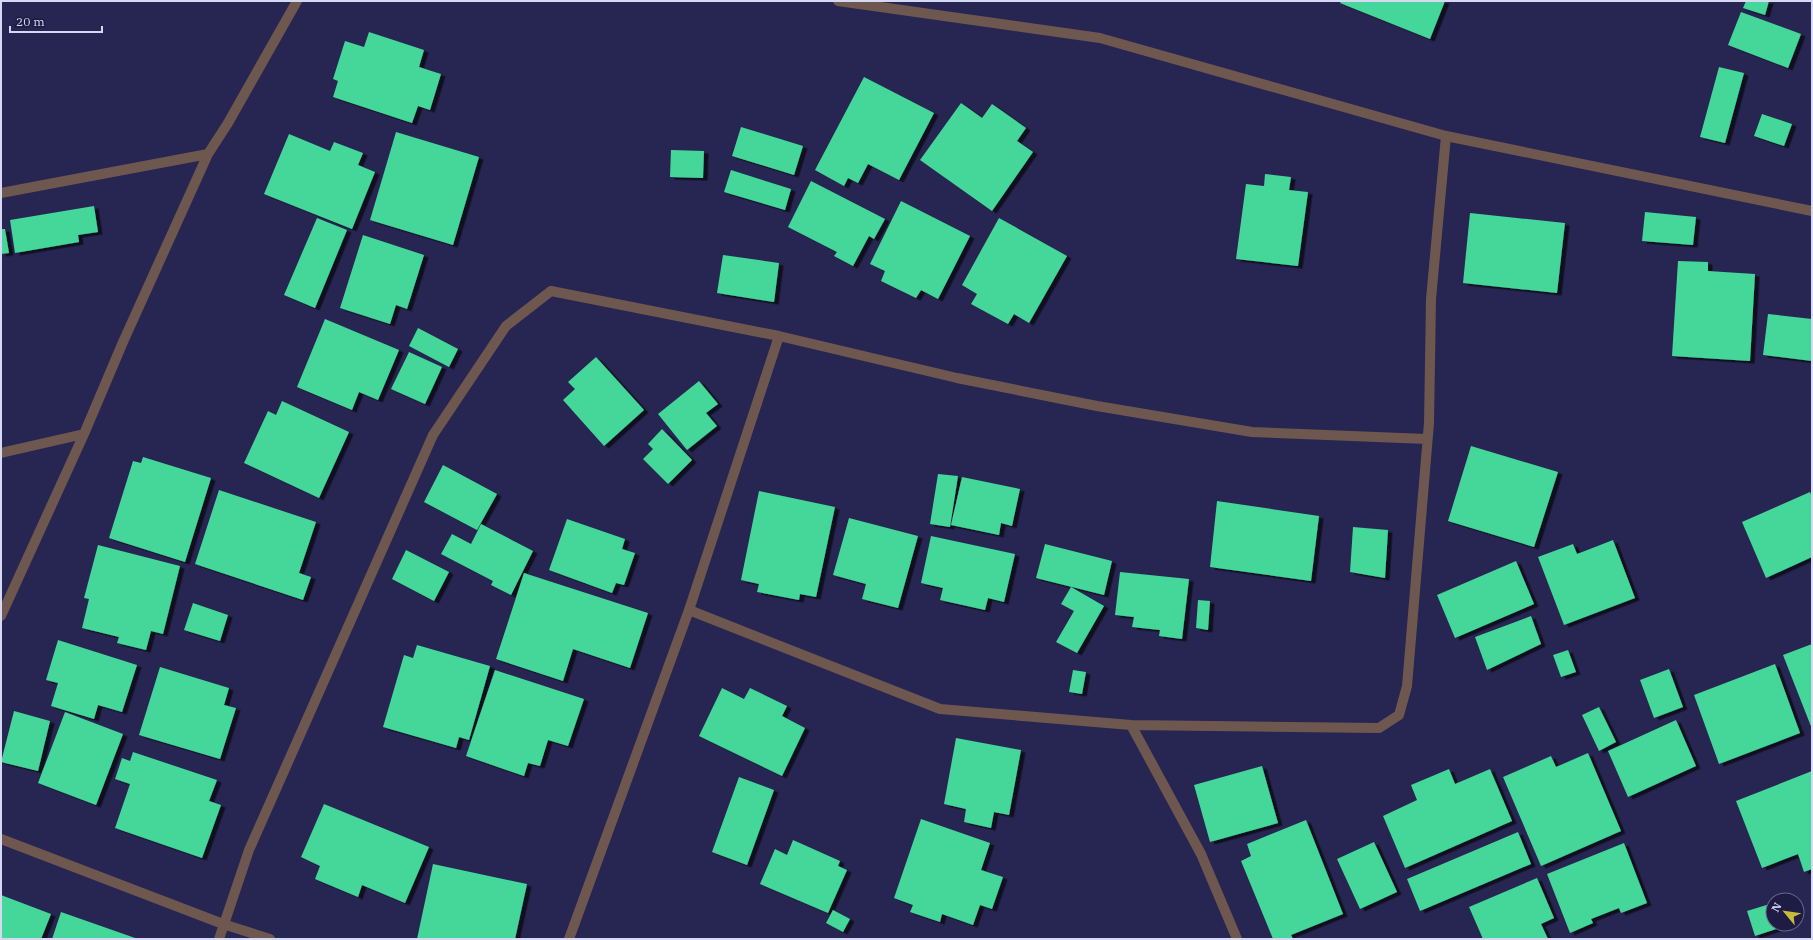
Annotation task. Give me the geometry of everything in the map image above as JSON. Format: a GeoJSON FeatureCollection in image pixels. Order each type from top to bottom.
{"type":"FeatureCollection","features":[{"type":"Feature","properties":{"kind":"street"},"geometry":{"type":"LineString","coordinates":[[1,616],[84,434],[123,342],[208,154],[228,123],[297,1]]}},
{"type":"Feature","properties":{"kind":"street"},"geometry":{"type":"LineString","coordinates":[[838,1],[1100,38],[1446,136],[1812,211]]}},
{"type":"Feature","properties":{"kind":"street"},"geometry":{"type":"LineString","coordinates":[[689,610],[940,709],[1131,725],[1379,728],[1399,715],[1407,686],[1427,439],[1431,299],[1446,136]]}},
{"type":"Feature","properties":{"kind":"street"},"geometry":{"type":"LineString","coordinates":[[1,193],[208,154]]}},
{"type":"Feature","properties":{"kind":"street"},"geometry":{"type":"LineString","coordinates":[[219,939],[249,850],[433,436],[506,326],[551,291],[779,336],[965,379],[1098,406],[1252,432],[1427,439]]}},
{"type":"Feature","properties":{"kind":"street"},"geometry":{"type":"LineString","coordinates":[[569,939],[689,610],[779,336]]}},
{"type":"Feature","properties":{"kind":"street"},"geometry":{"type":"LineString","coordinates":[[1,453],[84,434]]}},
{"type":"Feature","properties":{"kind":"street"},"geometry":{"type":"LineString","coordinates":[[1131,725],[1201,854],[1237,939]]}},
{"type":"Feature","properties":{"kind":"street"},"geometry":{"type":"LineString","coordinates":[[1,839],[223,924],[270,939]]}},
{"type":"Feature","properties":{"kind":"building"},"geometry":{"type":"Polygon","coordinates":[[[1341,1],[1445,1],[1430,39],[1340,3],[1341,1]]]}},
{"type":"Feature","properties":{"kind":"building"},"geometry":{"type":"Polygon","coordinates":[[[1746,1],[1769,1],[1765,15],[1743,8],[1746,1]]]}},
{"type":"Feature","properties":{"kind":"building"},"geometry":{"type":"Polygon","coordinates":[[[1741,12],[1801,34],[1788,68],[1728,45],[1741,12]]]}},
{"type":"Feature","properties":{"kind":"building"},"geometry":{"type":"Polygon","coordinates":[[[369,32],[424,50],[419,67],[441,74],[430,110],[418,106],[412,123],[333,97],[338,81],[333,79],[345,41],[364,47],[369,32]]]}},
{"type":"Feature","properties":{"kind":"building"},"geometry":{"type":"Polygon","coordinates":[[[1719,67],[1744,73],[1725,143],[1700,137],[1719,67]]]}},
{"type":"Feature","properties":{"kind":"building"},"geometry":{"type":"Polygon","coordinates":[[[864,77],[934,113],[899,180],[868,164],[858,183],[848,178],[844,186],[815,170],[864,77]]]}},
{"type":"Feature","properties":{"kind":"building"},"geometry":{"type":"Polygon","coordinates":[[[961,103],[982,118],[992,104],[1026,128],[1017,141],[1033,152],[992,211],[920,160],[961,103]]]}},
{"type":"Feature","properties":{"kind":"building"},"geometry":{"type":"Polygon","coordinates":[[[1762,114],[1792,124],[1784,146],[1754,136],[1762,114]]]}},
{"type":"Feature","properties":{"kind":"building"},"geometry":{"type":"Polygon","coordinates":[[[741,127],[803,146],[794,175],[732,156],[741,127]]]}},
{"type":"Feature","properties":{"kind":"building"},"geometry":{"type":"Polygon","coordinates":[[[396,132],[479,157],[453,245],[370,220],[396,132]]]}},
{"type":"Feature","properties":{"kind":"building"},"geometry":{"type":"Polygon","coordinates":[[[289,134],[330,151],[334,142],[363,153],[358,165],[375,172],[352,229],[264,194],[289,134]]]}},
{"type":"Feature","properties":{"kind":"building"},"geometry":{"type":"Polygon","coordinates":[[[671,150],[704,151],[703,178],[670,177],[671,150]]]}},
{"type":"Feature","properties":{"kind":"building"},"geometry":{"type":"Polygon","coordinates":[[[731,170],[791,189],[785,210],[724,192],[731,170]]]}},
{"type":"Feature","properties":{"kind":"building"},"geometry":{"type":"Polygon","coordinates":[[[1265,174],[1291,177],[1289,190],[1308,192],[1298,266],[1236,259],[1246,184],[1264,186],[1265,174]]]}},
{"type":"Feature","properties":{"kind":"building"},"geometry":{"type":"Polygon","coordinates":[[[811,181],[885,219],[874,239],[869,236],[853,266],[834,256],[837,252],[788,227],[811,181]]]}},
{"type":"Feature","properties":{"kind":"building"},"geometry":{"type":"Polygon","coordinates":[[[901,201],[970,236],[938,299],[921,290],[916,298],[881,281],[885,271],[870,264],[901,201]]]}},
{"type":"Feature","properties":{"kind":"building"},"geometry":{"type":"Polygon","coordinates":[[[94,206],[98,232],[78,235],[79,242],[15,253],[10,220],[94,206]]]}},
{"type":"Feature","properties":{"kind":"building"},"geometry":{"type":"Polygon","coordinates":[[[1645,212],[1696,217],[1693,245],[1642,241],[1645,212]]]}},
{"type":"Feature","properties":{"kind":"building"},"geometry":{"type":"Polygon","coordinates":[[[1470,213],[1565,223],[1557,293],[1463,283],[1470,213]]]}},
{"type":"Feature","properties":{"kind":"building"},"geometry":{"type":"Polygon","coordinates":[[[317,218],[347,230],[315,308],[284,295],[317,218]]]}},
{"type":"Feature","properties":{"kind":"building"},"geometry":{"type":"Polygon","coordinates":[[[999,218],[1067,256],[1029,323],[1014,314],[1008,324],[971,304],[977,294],[962,285],[999,218]]]}},
{"type":"Feature","properties":{"kind":"building"},"geometry":{"type":"Polygon","coordinates":[[[1,229],[5,229],[9,253],[1,254],[1,229]]]}},
{"type":"Feature","properties":{"kind":"building"},"geometry":{"type":"Polygon","coordinates":[[[363,235],[424,255],[407,309],[396,305],[390,324],[340,308],[363,235]]]}},
{"type":"Feature","properties":{"kind":"building"},"geometry":{"type":"Polygon","coordinates":[[[723,255],[779,263],[774,302],[717,293],[723,255]]]}},
{"type":"Feature","properties":{"kind":"building"},"geometry":{"type":"Polygon","coordinates":[[[1678,261],[1708,262],[1708,271],[1755,274],[1750,361],[1672,356],[1678,261]]]}},
{"type":"Feature","properties":{"kind":"building"},"geometry":{"type":"Polygon","coordinates":[[[1768,314],[1812,319],[1812,361],[1763,355],[1768,314]]]}},
{"type":"Feature","properties":{"kind":"building"},"geometry":{"type":"Polygon","coordinates":[[[325,319],[399,350],[378,400],[359,392],[352,410],[297,387],[325,319]]]}},
{"type":"Feature","properties":{"kind":"building"},"geometry":{"type":"Polygon","coordinates":[[[418,328],[458,349],[449,367],[409,346],[418,328]]]}},
{"type":"Feature","properties":{"kind":"building"},"geometry":{"type":"Polygon","coordinates":[[[409,352],[442,367],[425,404],[391,389],[409,352]]]}},
{"type":"Feature","properties":{"kind":"building"},"geometry":{"type":"Polygon","coordinates":[[[596,357],[644,410],[604,446],[563,400],[575,389],[568,382],[596,357]]]}},
{"type":"Feature","properties":{"kind":"building"},"geometry":{"type":"Polygon","coordinates":[[[699,381],[718,404],[706,413],[717,426],[687,450],[658,414],[699,381]]]}},
{"type":"Feature","properties":{"kind":"building"},"geometry":{"type":"Polygon","coordinates":[[[282,401],[349,432],[319,498],[244,463],[268,411],[276,415],[282,401]]]}},
{"type":"Feature","properties":{"kind":"building"},"geometry":{"type":"Polygon","coordinates":[[[662,429],[692,460],[668,484],[643,459],[653,449],[648,444],[662,429]]]}},
{"type":"Feature","properties":{"kind":"building"},"geometry":{"type":"Polygon","coordinates":[[[1471,446],[1558,472],[1534,547],[1448,521],[1471,446]]]}},
{"type":"Feature","properties":{"kind":"building"},"geometry":{"type":"Polygon","coordinates":[[[143,457],[211,478],[185,562],[109,538],[133,461],[141,463],[143,457]]]}},
{"type":"Feature","properties":{"kind":"building"},"geometry":{"type":"Polygon","coordinates":[[[443,465],[497,494],[477,530],[424,502],[443,465]]]}},
{"type":"Feature","properties":{"kind":"building"},"geometry":{"type":"Polygon","coordinates":[[[938,474],[958,476],[950,527],[930,524],[938,474]]]}},
{"type":"Feature","properties":{"kind":"building"},"geometry":{"type":"Polygon","coordinates":[[[962,477],[1020,489],[1012,526],[1001,523],[999,535],[951,525],[962,477]]]}},
{"type":"Feature","properties":{"kind":"building"},"geometry":{"type":"Polygon","coordinates":[[[219,490],[316,522],[299,573],[311,577],[303,600],[195,564],[219,490]]]}},
{"type":"Feature","properties":{"kind":"building"},"geometry":{"type":"Polygon","coordinates":[[[759,491],[835,507],[816,597],[800,594],[799,600],[757,592],[759,584],[741,580],[759,491]]]}},
{"type":"Feature","properties":{"kind":"building"},"geometry":{"type":"Polygon","coordinates":[[[1810,492],[1812,497],[1812,557],[1766,578],[1742,522],[1810,492]]]}},
{"type":"Feature","properties":{"kind":"building"},"geometry":{"type":"Polygon","coordinates":[[[1217,501],[1319,516],[1311,581],[1210,567],[1217,501]]]}},
{"type":"Feature","properties":{"kind":"building"},"geometry":{"type":"Polygon","coordinates":[[[849,518],[918,536],[898,608],[862,599],[866,584],[833,575],[849,518]]]}},
{"type":"Feature","properties":{"kind":"building"},"geometry":{"type":"Polygon","coordinates":[[[567,519],[625,539],[622,549],[635,553],[624,585],[616,583],[612,593],[549,570],[567,519]]]}},
{"type":"Feature","properties":{"kind":"building"},"geometry":{"type":"Polygon","coordinates":[[[481,524],[533,551],[511,595],[491,585],[493,581],[441,554],[452,534],[471,544],[481,524]]]}},
{"type":"Feature","properties":{"kind":"building"},"geometry":{"type":"Polygon","coordinates":[[[1353,527],[1388,530],[1385,578],[1350,572],[1353,527]]]}},
{"type":"Feature","properties":{"kind":"building"},"geometry":{"type":"Polygon","coordinates":[[[931,536],[1015,554],[1004,602],[988,598],[985,610],[940,600],[943,588],[921,583],[931,536]]]}},
{"type":"Feature","properties":{"kind":"building"},"geometry":{"type":"Polygon","coordinates":[[[1613,540],[1635,598],[1564,625],[1538,557],[1573,544],[1577,554],[1613,540]]]}},
{"type":"Feature","properties":{"kind":"building"},"geometry":{"type":"Polygon","coordinates":[[[1045,544],[1112,561],[1104,595],[1036,578],[1045,544]]]}},
{"type":"Feature","properties":{"kind":"building"},"geometry":{"type":"Polygon","coordinates":[[[98,545],[180,566],[163,634],[151,631],[146,650],[117,643],[119,637],[82,628],[89,599],[84,598],[98,545]]]}},
{"type":"Feature","properties":{"kind":"building"},"geometry":{"type":"Polygon","coordinates":[[[406,550],[449,572],[434,601],[392,579],[406,550]]]}},
{"type":"Feature","properties":{"kind":"building"},"geometry":{"type":"Polygon","coordinates":[[[1516,561],[1534,604],[1455,638],[1437,595],[1516,561]]]}},
{"type":"Feature","properties":{"kind":"building"},"geometry":{"type":"Polygon","coordinates":[[[1120,572],[1189,579],[1182,639],[1159,636],[1160,630],[1132,627],[1134,617],[1115,615],[1120,572]]]}},
{"type":"Feature","properties":{"kind":"building"},"geometry":{"type":"Polygon","coordinates":[[[524,573],[648,613],[630,668],[573,649],[563,681],[496,659],[524,573]]]}},
{"type":"Feature","properties":{"kind":"building"},"geometry":{"type":"Polygon","coordinates":[[[1071,587],[1104,606],[1077,653],[1056,642],[1074,611],[1061,604],[1071,587]]]}},
{"type":"Feature","properties":{"kind":"building"},"geometry":{"type":"Polygon","coordinates":[[[1198,600],[1210,601],[1208,630],[1196,628],[1198,600]]]}},
{"type":"Feature","properties":{"kind":"building"},"geometry":{"type":"Polygon","coordinates":[[[193,603],[228,615],[220,641],[184,630],[193,603]]]}},
{"type":"Feature","properties":{"kind":"building"},"geometry":{"type":"Polygon","coordinates":[[[1531,616],[1541,644],[1487,670],[1475,637],[1531,616]]]}},
{"type":"Feature","properties":{"kind":"building"},"geometry":{"type":"Polygon","coordinates":[[[58,640],[137,665],[122,712],[98,705],[94,719],[51,706],[58,683],[46,680],[58,640]]]}},
{"type":"Feature","properties":{"kind":"building"},"geometry":{"type":"Polygon","coordinates":[[[1812,644],[1812,729],[1783,655],[1812,644]]]}},
{"type":"Feature","properties":{"kind":"building"},"geometry":{"type":"Polygon","coordinates":[[[417,645],[490,666],[469,740],[459,737],[456,748],[383,727],[404,655],[413,658],[417,645]]]}},
{"type":"Feature","properties":{"kind":"building"},"geometry":{"type":"Polygon","coordinates":[[[1568,650],[1576,672],[1561,677],[1553,655],[1568,650]]]}},
{"type":"Feature","properties":{"kind":"building"},"geometry":{"type":"Polygon","coordinates":[[[1775,664],[1800,733],[1719,764],[1694,695],[1775,664]]]}},
{"type":"Feature","properties":{"kind":"building"},"geometry":{"type":"Polygon","coordinates":[[[160,667],[229,688],[224,705],[236,708],[220,759],[139,735],[160,667]]]}},
{"type":"Feature","properties":{"kind":"building"},"geometry":{"type":"Polygon","coordinates":[[[1669,669],[1683,707],[1654,718],[1640,680],[1669,669]]]}},
{"type":"Feature","properties":{"kind":"building"},"geometry":{"type":"Polygon","coordinates":[[[495,670],[584,699],[568,746],[548,740],[540,766],[528,763],[524,776],[466,756],[495,670]]]}},
{"type":"Feature","properties":{"kind":"building"},"geometry":{"type":"Polygon","coordinates":[[[1073,670],[1086,672],[1082,694],[1069,692],[1073,670]]]}},
{"type":"Feature","properties":{"kind":"building"},"geometry":{"type":"Polygon","coordinates":[[[722,688],[744,699],[750,688],[787,706],[782,716],[805,728],[782,776],[699,736],[722,688]]]}},
{"type":"Feature","properties":{"kind":"building"},"geometry":{"type":"Polygon","coordinates":[[[1599,707],[1616,742],[1599,751],[1582,715],[1599,707]]]}},
{"type":"Feature","properties":{"kind":"building"},"geometry":{"type":"Polygon","coordinates":[[[14,711],[50,721],[38,771],[1,762],[14,711]]]}},
{"type":"Feature","properties":{"kind":"building"},"geometry":{"type":"Polygon","coordinates":[[[65,712],[123,734],[96,805],[38,783],[65,712]]]}},
{"type":"Feature","properties":{"kind":"building"},"geometry":{"type":"Polygon","coordinates":[[[1676,720],[1696,766],[1628,797],[1608,751],[1676,720]]]}},
{"type":"Feature","properties":{"kind":"building"},"geometry":{"type":"Polygon","coordinates":[[[956,738],[1021,750],[1009,815],[994,812],[991,828],[964,822],[966,809],[944,804],[956,738]]]}},
{"type":"Feature","properties":{"kind":"building"},"geometry":{"type":"Polygon","coordinates":[[[133,752],[217,780],[209,801],[221,805],[202,858],[115,828],[130,784],[115,779],[122,758],[130,761],[133,752]]]}},
{"type":"Feature","properties":{"kind":"building"},"geometry":{"type":"Polygon","coordinates":[[[1588,753],[1621,831],[1541,866],[1503,777],[1551,756],[1556,767],[1588,753]]]}},
{"type":"Feature","properties":{"kind":"building"},"geometry":{"type":"Polygon","coordinates":[[[1262,766],[1278,823],[1210,842],[1194,785],[1262,766]]]}},
{"type":"Feature","properties":{"kind":"building"},"geometry":{"type":"Polygon","coordinates":[[[1449,769],[1455,784],[1490,769],[1512,821],[1405,868],[1383,816],[1417,800],[1411,785],[1449,769]]]}},
{"type":"Feature","properties":{"kind":"building"},"geometry":{"type":"Polygon","coordinates":[[[1812,771],[1812,869],[1804,872],[1798,854],[1762,868],[1736,801],[1812,771]]]}},
{"type":"Feature","properties":{"kind":"building"},"geometry":{"type":"Polygon","coordinates":[[[739,777],[774,790],[747,865],[712,852],[739,777]]]}},
{"type":"Feature","properties":{"kind":"building"},"geometry":{"type":"Polygon","coordinates":[[[324,804],[429,847],[405,903],[362,885],[358,897],[315,879],[320,866],[301,857],[324,804]]]}},
{"type":"Feature","properties":{"kind":"building"},"geometry":{"type":"Polygon","coordinates":[[[921,819],[990,843],[981,870],[1003,877],[992,909],[980,905],[973,925],[942,914],[940,922],[910,912],[913,905],[894,898],[921,819]]]}},
{"type":"Feature","properties":{"kind":"building"},"geometry":{"type":"Polygon","coordinates":[[[1306,820],[1343,914],[1291,935],[1293,939],[1273,939],[1241,861],[1251,856],[1247,844],[1306,820]]]}},
{"type":"Feature","properties":{"kind":"building"},"geometry":{"type":"Polygon","coordinates":[[[1518,832],[1531,864],[1420,911],[1407,879],[1518,832]]]}},
{"type":"Feature","properties":{"kind":"building"},"geometry":{"type":"Polygon","coordinates":[[[793,840],[840,861],[838,866],[847,870],[828,913],[760,884],[775,849],[787,855],[793,840]]]}},
{"type":"Feature","properties":{"kind":"building"},"geometry":{"type":"Polygon","coordinates":[[[1374,842],[1397,892],[1360,909],[1337,859],[1374,842]]]}},
{"type":"Feature","properties":{"kind":"building"},"geometry":{"type":"Polygon","coordinates":[[[1624,843],[1647,903],[1621,913],[1619,908],[1591,919],[1593,923],[1570,933],[1547,874],[1624,843]]]}},
{"type":"Feature","properties":{"kind":"building"},"geometry":{"type":"Polygon","coordinates":[[[433,864],[527,884],[515,939],[417,939],[433,864]]]}},
{"type":"Feature","properties":{"kind":"building"},"geometry":{"type":"Polygon","coordinates":[[[1537,878],[1554,918],[1541,924],[1548,939],[1483,939],[1469,907],[1537,878]]]}},
{"type":"Feature","properties":{"kind":"building"},"geometry":{"type":"Polygon","coordinates":[[[1,895],[51,914],[41,939],[1,939],[1,895]]]}},
{"type":"Feature","properties":{"kind":"building"},"geometry":{"type":"Polygon","coordinates":[[[1765,905],[1765,932],[1767,932],[1755,936],[1747,911],[1765,905]]]}},
{"type":"Feature","properties":{"kind":"building"},"geometry":{"type":"Polygon","coordinates":[[[833,910],[850,919],[843,932],[826,923],[833,910]]]}},
{"type":"Feature","properties":{"kind":"building"},"geometry":{"type":"Polygon","coordinates":[[[61,912],[138,939],[52,939],[61,912]]]}}]}
